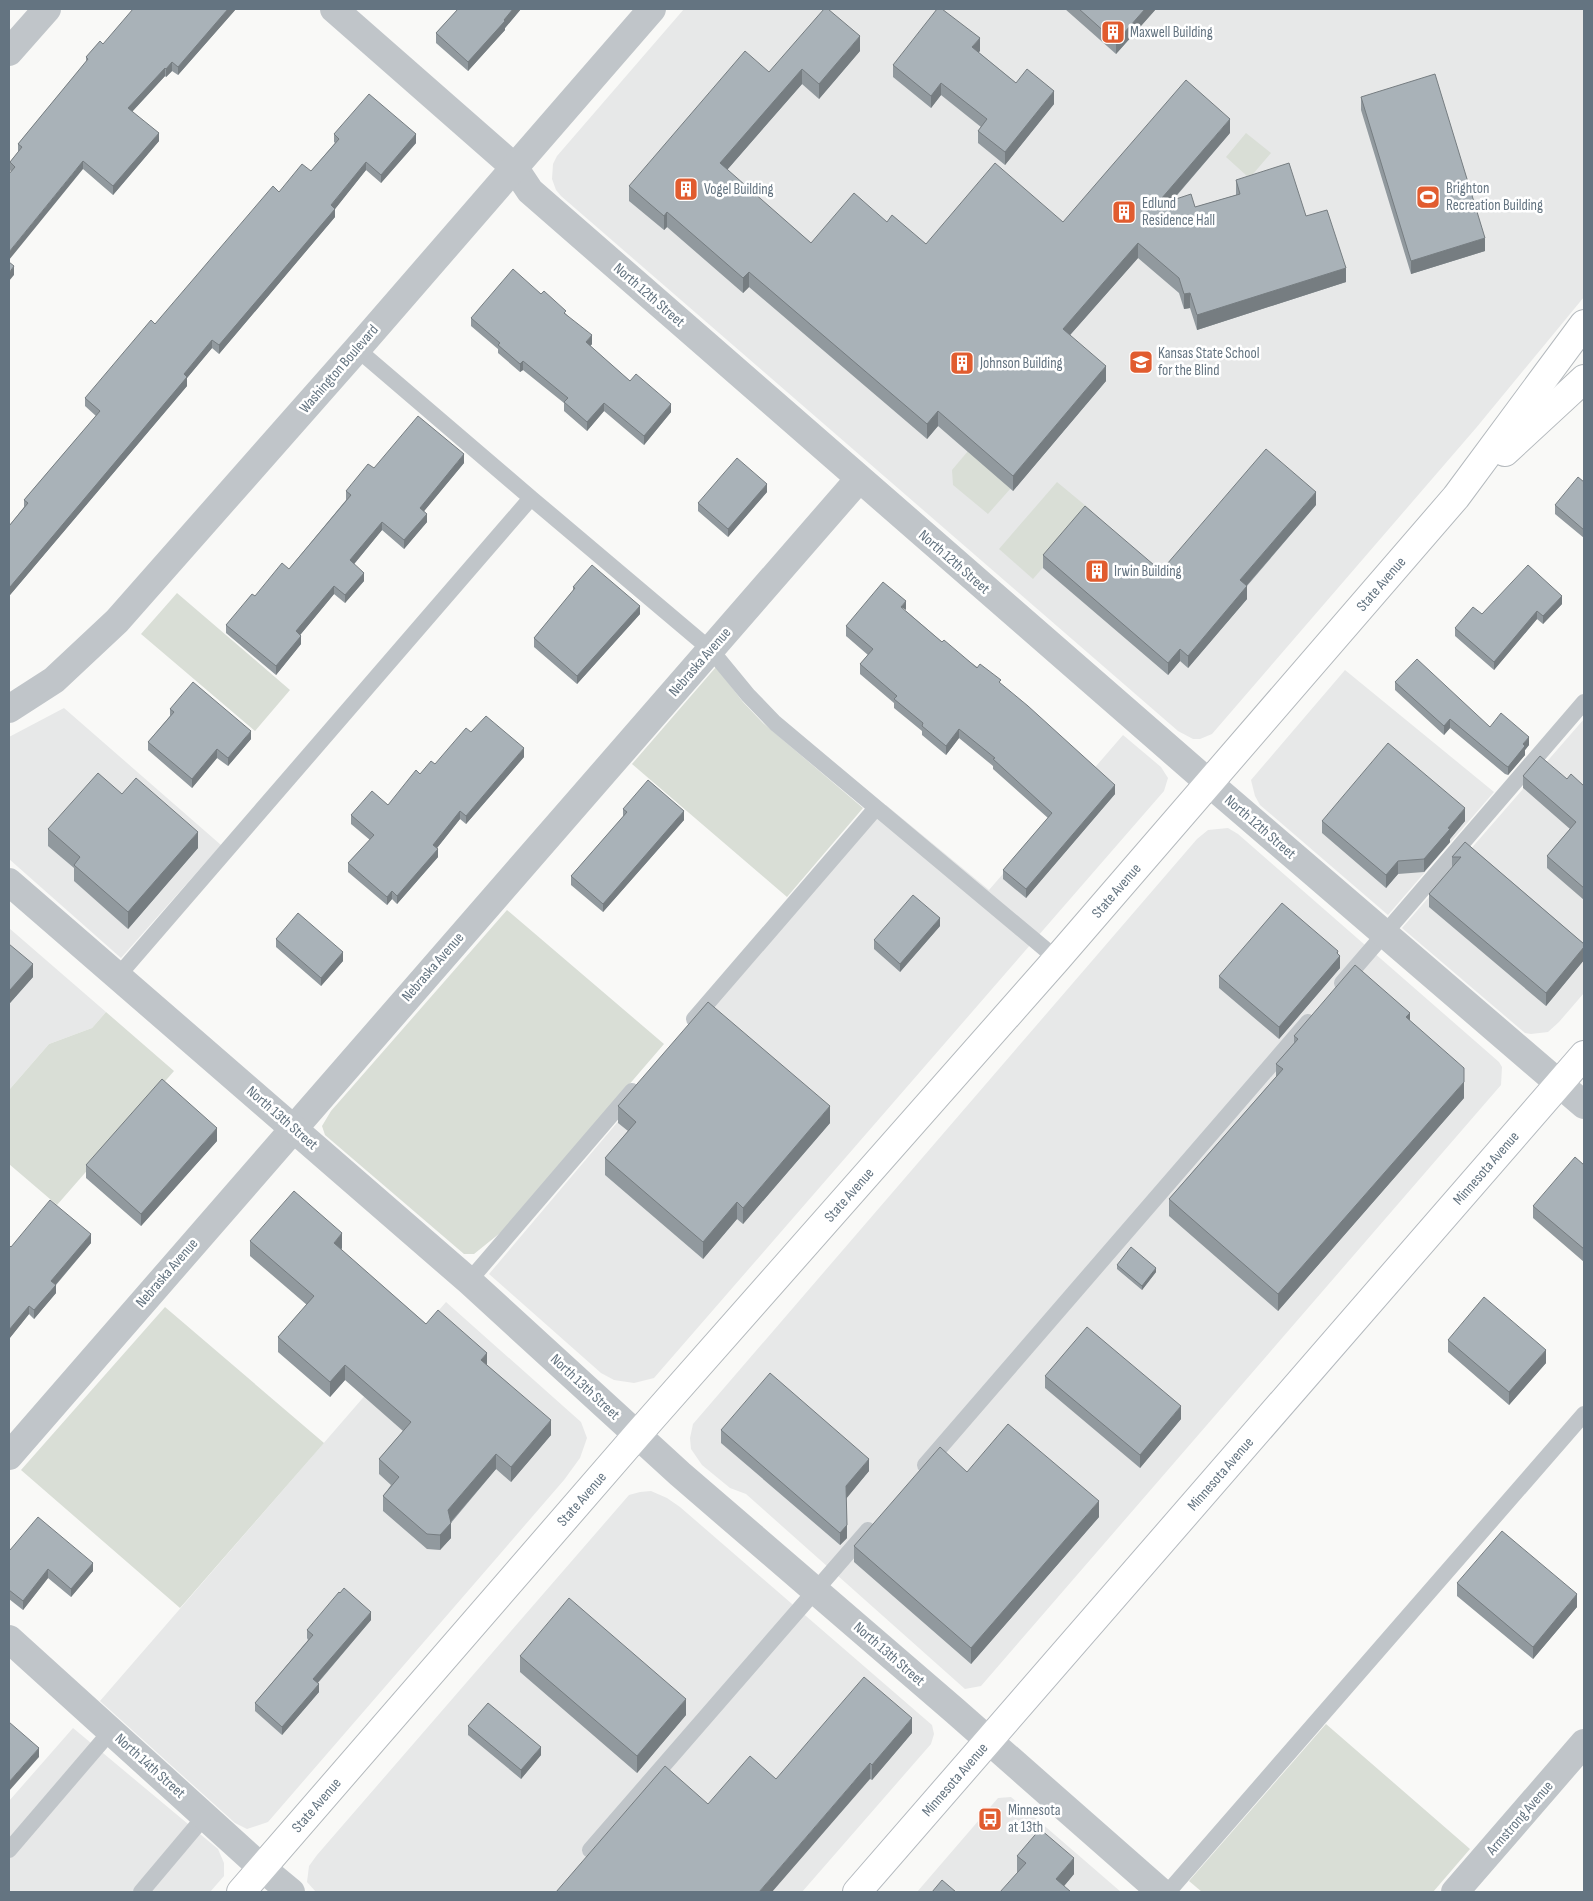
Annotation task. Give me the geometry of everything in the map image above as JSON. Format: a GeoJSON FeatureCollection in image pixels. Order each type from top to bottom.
{"type":"FeatureCollection","features":[{"type":"Feature","properties":{"kind":"main road","name":"State Avenue"},"geometry":{"type":"LineString","coordinates":[[241,1892],[637,1435],[1057,959],[1456,497],[1584,324]]}},
{"type":"Feature","properties":{"kind":"main road","name":"State Avenue"},"geometry":{"type":"LineString","coordinates":[[1456,497],[1584,379]]}},
{"type":"Feature","properties":{"kind":"main road","name":"Minnesota Avenue"},"geometry":{"type":"LineString","coordinates":[[858,1892],[1584,1055]]}},
{"type":"Feature","properties":{"kind":"street"},"geometry":{"type":"LineString","coordinates":[[9,52],[46,9]]}},
{"type":"Feature","properties":{"kind":"street","name":"Washington Boulevard"},"geometry":{"type":"LineString","coordinates":[[9,709],[54,680],[117,621],[358,349],[652,9]]}},
{"type":"Feature","properties":{"kind":"street","name":"North 12th Street"},"geometry":{"type":"LineString","coordinates":[[340,11],[514,167],[530,190],[1209,783],[1584,1105]]}},
{"type":"Feature","properties":{"kind":"street","name":"Nebraska Avenue"},"geometry":{"type":"LineString","coordinates":[[9,1456],[293,1127],[859,479]]}},
{"type":"Feature","properties":{"kind":"street","name":"North 13th Street"},"geometry":{"type":"LineString","coordinates":[[9,882],[469,1280],[637,1435],[1161,1892]]}},
{"type":"Feature","properties":{"kind":"street","name":"North 14th Street"},"geometry":{"type":"LineString","coordinates":[[9,1639],[262,1868],[291,1892]]}},
{"type":"Feature","properties":{"kind":"street","name":"Armstrong Avenue"},"geometry":{"type":"LineString","coordinates":[[1455,1892],[1584,1743]]}},
{"type":"Feature","properties":{"kind":"lane"},"geometry":{"type":"LineString","coordinates":[[358,349],[710,650],[748,695],[775,723],[1057,959]]}},
{"type":"Feature","properties":{"kind":"lane"},"geometry":{"type":"LineString","coordinates":[[118,976],[531,498]]}},
{"type":"Feature","properties":{"kind":"lane"},"geometry":{"type":"LineString","coordinates":[[1332,994],[1584,702]]}},
{"type":"Feature","properties":{"kind":"lane"},"geometry":{"type":"LineString","coordinates":[[682,1033],[876,808]]}},
{"type":"Feature","properties":{"kind":"lane"},"geometry":{"type":"LineString","coordinates":[[914,1478],[1319,1010]]}},
{"type":"Feature","properties":{"kind":"lane"},"geometry":{"type":"LineString","coordinates":[[469,1280],[643,1078]]}},
{"type":"Feature","properties":{"kind":"lane"},"geometry":{"type":"LineString","coordinates":[[1168,1892],[1584,1414]]}},
{"type":"Feature","properties":{"kind":"lane"},"geometry":{"type":"LineString","coordinates":[[590,1850],[881,1516]]}},
{"type":"Feature","properties":{"kind":"lane"},"geometry":{"type":"LineString","coordinates":[[9,1850],[111,1731]]}},
{"type":"Feature","properties":{"kind":"lane"},"geometry":{"type":"LineString","coordinates":[[141,1892],[205,1816]]}},
{"type":"Feature","properties":{"kind":"shaded area","name":"Kansas State School for the Blind"},"geometry":{"type":"Polygon","coordinates":[[[684,9],[1584,9],[1584,297],[1476,428],[1212,734],[1200,739],[1193,739],[1178,731],[556,190],[552,179],[553,164],[557,156],[684,9]]]}},
{"type":"Feature","properties":{"kind":"shaded area"},"geometry":{"type":"Polygon","coordinates":[[[1246,133],[1271,153],[1253,174],[1247,176],[1226,157],[1246,133]]]}},
{"type":"Feature","properties":{"kind":"shaded area"},"geometry":{"type":"Polygon","coordinates":[[[968,451],[1011,488],[988,514],[953,485],[952,470],[968,451]]]}},
{"type":"Feature","properties":{"kind":"shaded area"},"geometry":{"type":"Polygon","coordinates":[[[1057,482],[1092,511],[1033,579],[999,549],[1057,482]]]}},
{"type":"Feature","properties":{"kind":"shaded area"},"geometry":{"type":"Polygon","coordinates":[[[177,593],[290,690],[255,731],[141,634],[177,593]]]}},
{"type":"Feature","properties":{"kind":"shaded area"},"geometry":{"type":"Polygon","coordinates":[[[716,667],[743,702],[763,723],[863,808],[787,897],[632,764],[716,667]]]}},
{"type":"Feature","properties":{"kind":"shaded area"},"geometry":{"type":"Polygon","coordinates":[[[1345,670],[1494,792],[1388,915],[1260,805],[1255,796],[1251,780],[1345,670]]]}},
{"type":"Feature","properties":{"kind":"shaded area"},"geometry":{"type":"Polygon","coordinates":[[[64,708],[221,845],[121,958],[9,859],[9,737],[64,708]]]}},
{"type":"Feature","properties":{"kind":"shaded area"},"geometry":{"type":"Polygon","coordinates":[[[1584,719],[1584,993],[1548,1032],[1525,1033],[1402,928],[1584,719]]]}},
{"type":"Feature","properties":{"kind":"shaded area"},"geometry":{"type":"Polygon","coordinates":[[[1123,735],[1161,767],[1168,778],[1164,791],[654,1378],[634,1383],[614,1380],[601,1373],[489,1274],[886,805],[989,890],[1123,735]]]}},
{"type":"Feature","properties":{"kind":"shaded area"},"geometry":{"type":"Polygon","coordinates":[[[1228,828],[1238,834],[1499,1062],[1502,1067],[1501,1085],[981,1686],[965,1689],[746,1494],[730,1488],[702,1465],[691,1449],[690,1438],[693,1424],[1197,839],[1208,830],[1228,828]]]}},
{"type":"Feature","properties":{"kind":"shaded area"},"geometry":{"type":"Polygon","coordinates":[[[507,910],[664,1044],[505,1229],[474,1254],[464,1254],[325,1135],[322,1126],[331,1111],[507,910]]]}},
{"type":"Feature","properties":{"kind":"shaded area"},"geometry":{"type":"Polygon","coordinates":[[[9,928],[106,1012],[92,1028],[49,1044],[9,1090],[9,928]]]}},
{"type":"Feature","properties":{"kind":"shaded area"},"geometry":{"type":"Polygon","coordinates":[[[106,1012],[174,1071],[57,1205],[9,1164],[9,1090],[49,1044],[92,1028],[106,1012]]]}},
{"type":"Feature","properties":{"kind":"shaded area"},"geometry":{"type":"Polygon","coordinates":[[[446,1302],[581,1422],[587,1438],[580,1458],[564,1480],[268,1822],[247,1829],[235,1823],[100,1701],[446,1302]]]}},
{"type":"Feature","properties":{"kind":"shaded area"},"geometry":{"type":"Polygon","coordinates":[[[165,1307],[324,1443],[180,1608],[21,1470],[165,1307]]]}},
{"type":"Feature","properties":{"kind":"shaded area"},"geometry":{"type":"Polygon","coordinates":[[[651,1491],[667,1498],[680,1507],[932,1725],[934,1734],[931,1744],[802,1892],[316,1892],[307,1882],[309,1866],[317,1855],[629,1495],[651,1491]]]}},
{"type":"Feature","properties":{"kind":"shaded area"},"geometry":{"type":"Polygon","coordinates":[[[1326,1724],[1470,1849],[1433,1892],[1202,1892],[1189,1881],[1326,1724]]]}},
{"type":"Feature","properties":{"kind":"shaded area"},"geometry":{"type":"Polygon","coordinates":[[[73,1728],[218,1849],[224,1863],[224,1876],[210,1892],[9,1892],[9,1801],[73,1728]]]}},
{"type":"Feature","properties":{"kind":"shaded area"},"geometry":{"type":"Polygon","coordinates":[[[1011,1797],[1121,1892],[917,1892],[998,1798],[1011,1797]]]}},
{"type":"Feature","properties":{"kind":"building"},"geometry":{"type":"Polygon","coordinates":[[[133,9],[228,9],[178,67],[172,62],[128,108],[159,133],[113,186],[83,161],[9,252],[9,174],[15,167],[10,162],[22,147],[18,144],[88,59],[86,57],[100,41],[103,44],[133,9]]]}},
{"type":"Feature","properties":{"kind":"building"},"geometry":{"type":"Polygon","coordinates":[[[458,9],[513,9],[505,21],[468,62],[436,33],[458,9]]]}},
{"type":"Feature","properties":{"kind":"building"},"geometry":{"type":"Polygon","coordinates":[[[824,9],[828,9],[860,36],[819,84],[802,69],[720,163],[811,243],[854,193],[887,222],[892,215],[926,244],[995,163],[1063,222],[1186,80],[1230,119],[1155,206],[1191,194],[1195,207],[1240,194],[1236,180],[1289,163],[1306,216],[1327,210],[1346,268],[1197,315],[1190,293],[1184,294],[1179,278],[1138,243],[1063,329],[1106,366],[1013,476],[938,411],[927,424],[749,272],[743,278],[667,212],[664,216],[629,186],[745,51],[769,72],[824,9]]]}},
{"type":"Feature","properties":{"kind":"building"},"geometry":{"type":"Polygon","coordinates":[[[937,9],[942,9],[980,38],[972,47],[1016,83],[1027,69],[1054,91],[1005,152],[978,131],[987,119],[941,83],[931,96],[893,65],[937,9]]]}},
{"type":"Feature","properties":{"kind":"building"},"geometry":{"type":"Polygon","coordinates":[[[1079,9],[1145,9],[1116,42],[1079,9]]]}},
{"type":"Feature","properties":{"kind":"building","name":"Brighton Recreation Building"},"geometry":{"type":"Polygon","coordinates":[[[1435,74],[1485,238],[1411,261],[1361,97],[1435,74]]]}},
{"type":"Feature","properties":{"kind":"building"},"geometry":{"type":"Polygon","coordinates":[[[369,94],[416,134],[381,175],[366,162],[331,205],[335,209],[219,345],[212,340],[184,374],[187,377],[10,587],[9,526],[28,503],[24,500],[100,411],[85,398],[151,320],[155,324],[273,186],[279,192],[302,164],[311,171],[339,139],[334,134],[369,94]]]}},
{"type":"Feature","properties":{"kind":"building"},"geometry":{"type":"Polygon","coordinates":[[[9,262],[14,266],[9,273],[9,262]]]}},
{"type":"Feature","properties":{"kind":"building"},"geometry":{"type":"Polygon","coordinates":[[[513,269],[541,294],[544,291],[566,311],[564,313],[592,335],[586,342],[630,381],[636,374],[671,404],[644,436],[604,403],[587,422],[564,402],[568,398],[523,361],[520,364],[498,345],[500,343],[471,318],[513,269]]]}},
{"type":"Feature","properties":{"kind":"building"},"geometry":{"type":"Polygon","coordinates":[[[418,416],[464,454],[420,508],[427,514],[404,540],[382,522],[350,560],[364,573],[345,595],[334,586],[296,631],[301,636],[276,666],[226,625],[252,594],[255,596],[282,563],[289,569],[351,495],[346,491],[368,464],[374,468],[418,416]]]}},
{"type":"Feature","properties":{"kind":"building","name":"Irwin Building"},"geometry":{"type":"Polygon","coordinates":[[[1266,449],[1316,492],[1240,580],[1247,586],[1188,656],[1180,649],[1168,663],[1043,555],[1085,506],[1161,571],[1266,449]]]}},
{"type":"Feature","properties":{"kind":"building"},"geometry":{"type":"Polygon","coordinates":[[[737,458],[767,484],[728,529],[698,503],[737,458]]]}},
{"type":"Feature","properties":{"kind":"building"},"geometry":{"type":"Polygon","coordinates":[[[1578,477],[1584,482],[1584,530],[1555,505],[1578,477]]]}},
{"type":"Feature","properties":{"kind":"building"},"geometry":{"type":"Polygon","coordinates":[[[592,565],[640,606],[577,676],[534,638],[592,565]]]}},
{"type":"Feature","properties":{"kind":"building"},"geometry":{"type":"Polygon","coordinates":[[[1528,565],[1562,596],[1543,616],[1537,611],[1494,662],[1455,628],[1473,607],[1482,614],[1528,565]]]}},
{"type":"Feature","properties":{"kind":"building"},"geometry":{"type":"Polygon","coordinates":[[[883,582],[906,601],[901,607],[942,642],[944,640],[977,668],[980,664],[1001,680],[999,682],[1115,785],[1026,889],[1003,870],[1052,813],[993,759],[995,758],[959,729],[946,746],[922,726],[923,723],[894,699],[897,696],[860,664],[873,649],[846,626],[883,582]]]}},
{"type":"Feature","properties":{"kind":"building"},"geometry":{"type":"Polygon","coordinates":[[[1417,659],[1490,727],[1501,713],[1529,737],[1523,744],[1525,746],[1508,767],[1450,719],[1444,726],[1395,682],[1417,659]]]}},
{"type":"Feature","properties":{"kind":"building"},"geometry":{"type":"Polygon","coordinates":[[[193,682],[251,731],[228,758],[217,749],[192,779],[148,742],[174,712],[170,709],[193,682]]]}},
{"type":"Feature","properties":{"kind":"building"},"geometry":{"type":"Polygon","coordinates":[[[486,716],[524,748],[466,816],[460,811],[433,845],[438,849],[397,896],[392,891],[387,897],[348,863],[374,835],[351,815],[372,791],[388,805],[416,770],[420,774],[431,761],[435,764],[466,728],[471,732],[486,716]]]}},
{"type":"Feature","properties":{"kind":"building"},"geometry":{"type":"Polygon","coordinates":[[[1388,743],[1465,808],[1424,859],[1398,861],[1386,875],[1322,821],[1388,743]]]}},
{"type":"Feature","properties":{"kind":"building"},"geometry":{"type":"Polygon","coordinates":[[[1540,756],[1567,779],[1571,774],[1584,786],[1584,888],[1547,856],[1576,822],[1523,776],[1540,756]]]}},
{"type":"Feature","properties":{"kind":"building"},"geometry":{"type":"Polygon","coordinates":[[[98,773],[122,794],[136,778],[198,832],[128,912],[74,865],[80,857],[48,829],[98,773]]]}},
{"type":"Feature","properties":{"kind":"building"},"geometry":{"type":"Polygon","coordinates":[[[648,780],[684,811],[603,904],[571,876],[627,812],[623,809],[648,780]]]}},
{"type":"Feature","properties":{"kind":"building"},"geometry":{"type":"Polygon","coordinates":[[[1465,842],[1584,944],[1584,947],[1546,993],[1429,894],[1461,857],[1452,857],[1465,842]]]}},
{"type":"Feature","properties":{"kind":"building"},"geometry":{"type":"Polygon","coordinates":[[[913,895],[940,918],[900,964],[874,940],[913,895]]]}},
{"type":"Feature","properties":{"kind":"building"},"geometry":{"type":"Polygon","coordinates":[[[1282,903],[1338,951],[1337,953],[1340,956],[1279,1027],[1219,976],[1282,903]]]}},
{"type":"Feature","properties":{"kind":"building"},"geometry":{"type":"Polygon","coordinates":[[[298,913],[343,952],[321,978],[276,939],[298,913]]]}},
{"type":"Feature","properties":{"kind":"building"},"geometry":{"type":"Polygon","coordinates":[[[9,944],[33,964],[10,990],[9,989],[9,944]]]}},
{"type":"Feature","properties":{"kind":"building"},"geometry":{"type":"Polygon","coordinates":[[[1355,965],[1410,1013],[1406,1017],[1464,1068],[1464,1082],[1278,1294],[1169,1199],[1283,1069],[1276,1064],[1298,1039],[1294,1036],[1355,965]]]}},
{"type":"Feature","properties":{"kind":"building"},"geometry":{"type":"Polygon","coordinates":[[[708,1002],[830,1106],[743,1208],[737,1202],[703,1242],[605,1158],[636,1122],[618,1106],[708,1002]]]}},
{"type":"Feature","properties":{"kind":"building"},"geometry":{"type":"Polygon","coordinates":[[[162,1079],[217,1128],[141,1214],[86,1165],[162,1079]]]}},
{"type":"Feature","properties":{"kind":"building"},"geometry":{"type":"Polygon","coordinates":[[[1575,1157],[1584,1165],[1584,1249],[1533,1206],[1575,1157]]]}},
{"type":"Feature","properties":{"kind":"building"},"geometry":{"type":"Polygon","coordinates":[[[294,1191],[342,1233],[334,1243],[426,1324],[438,1310],[487,1353],[481,1360],[551,1420],[511,1467],[496,1454],[448,1510],[451,1523],[440,1535],[427,1534],[383,1496],[399,1477],[379,1459],[411,1422],[345,1365],[330,1382],[278,1337],[314,1296],[250,1241],[294,1191]]]}},
{"type":"Feature","properties":{"kind":"building"},"geometry":{"type":"Polygon","coordinates":[[[50,1200],[91,1234],[51,1281],[56,1285],[34,1310],[29,1306],[9,1330],[9,1245],[11,1247],[50,1200]]]}},
{"type":"Feature","properties":{"kind":"building"},"geometry":{"type":"Polygon","coordinates":[[[1131,1247],[1156,1268],[1142,1286],[1117,1265],[1131,1247]]]}},
{"type":"Feature","properties":{"kind":"building"},"geometry":{"type":"Polygon","coordinates":[[[1484,1297],[1546,1350],[1509,1392],[1448,1340],[1484,1297]]]}},
{"type":"Feature","properties":{"kind":"building"},"geometry":{"type":"Polygon","coordinates":[[[1087,1327],[1181,1406],[1140,1455],[1045,1376],[1087,1327]]]}},
{"type":"Feature","properties":{"kind":"building"},"geometry":{"type":"Polygon","coordinates":[[[770,1373],[869,1459],[846,1486],[847,1525],[840,1533],[721,1430],[770,1373]]]}},
{"type":"Feature","properties":{"kind":"building"},"geometry":{"type":"Polygon","coordinates":[[[1008,1424],[1099,1501],[971,1648],[854,1546],[940,1447],[967,1472],[1008,1424]]]}},
{"type":"Feature","properties":{"kind":"building"},"geometry":{"type":"Polygon","coordinates":[[[38,1517],[93,1563],[71,1589],[48,1569],[23,1601],[9,1590],[9,1549],[38,1517]]]}},
{"type":"Feature","properties":{"kind":"building"},"geometry":{"type":"Polygon","coordinates":[[[1502,1531],[1577,1594],[1533,1647],[1457,1583],[1502,1531]]]}},
{"type":"Feature","properties":{"kind":"building"},"geometry":{"type":"Polygon","coordinates":[[[344,1588],[371,1612],[313,1679],[319,1684],[282,1727],[255,1703],[313,1635],[307,1630],[344,1588]]]}},
{"type":"Feature","properties":{"kind":"building"},"geometry":{"type":"Polygon","coordinates":[[[569,1598],[686,1699],[637,1756],[520,1656],[569,1598]]]}},
{"type":"Feature","properties":{"kind":"building"},"geometry":{"type":"Polygon","coordinates":[[[864,1677],[912,1718],[872,1765],[870,1763],[759,1892],[556,1892],[665,1766],[708,1804],[750,1756],[776,1779],[864,1677]]]}},
{"type":"Feature","properties":{"kind":"building"},"geometry":{"type":"Polygon","coordinates":[[[488,1703],[541,1747],[521,1770],[468,1726],[488,1703]]]}},
{"type":"Feature","properties":{"kind":"building"},"geometry":{"type":"Polygon","coordinates":[[[9,1722],[39,1748],[9,1782],[9,1722]]]}},
{"type":"Feature","properties":{"kind":"building"},"geometry":{"type":"Polygon","coordinates":[[[1040,1829],[1074,1858],[1056,1879],[1071,1892],[1000,1892],[1026,1863],[1017,1856],[1040,1829]]]}},
{"type":"Feature","properties":{"kind":"building"},"geometry":{"type":"Polygon","coordinates":[[[942,1880],[956,1892],[932,1892],[942,1880]]]}},
{"type":"Feature","properties":{"kind":"place","name":"Maxwell Building"},"geometry":{"type":"Point","coordinates":[1113,32]}},
{"type":"Feature","properties":{"kind":"place","name":"Vogel Building"},"geometry":{"type":"Point","coordinates":[686,189]}},
{"type":"Feature","properties":{"kind":"place","name":"Brighton Recreation Building"},"geometry":{"type":"Point","coordinates":[1428,197]}},
{"type":"Feature","properties":{"kind":"place","name":"Edlund Residence Hall"},"geometry":{"type":"Point","coordinates":[1124,212]}},
{"type":"Feature","properties":{"kind":"place","name":"Kansas State School for the Blind"},"geometry":{"type":"Point","coordinates":[1141,362]}},
{"type":"Feature","properties":{"kind":"place","name":"Johnson Building"},"geometry":{"type":"Point","coordinates":[962,363]}},
{"type":"Feature","properties":{"kind":"place","name":"Irwin Building"},"geometry":{"type":"Point","coordinates":[1097,571]}},
{"type":"Feature","properties":{"kind":"place","name":"Minnesota at 13th"},"geometry":{"type":"Point","coordinates":[990,1819]}}]}
